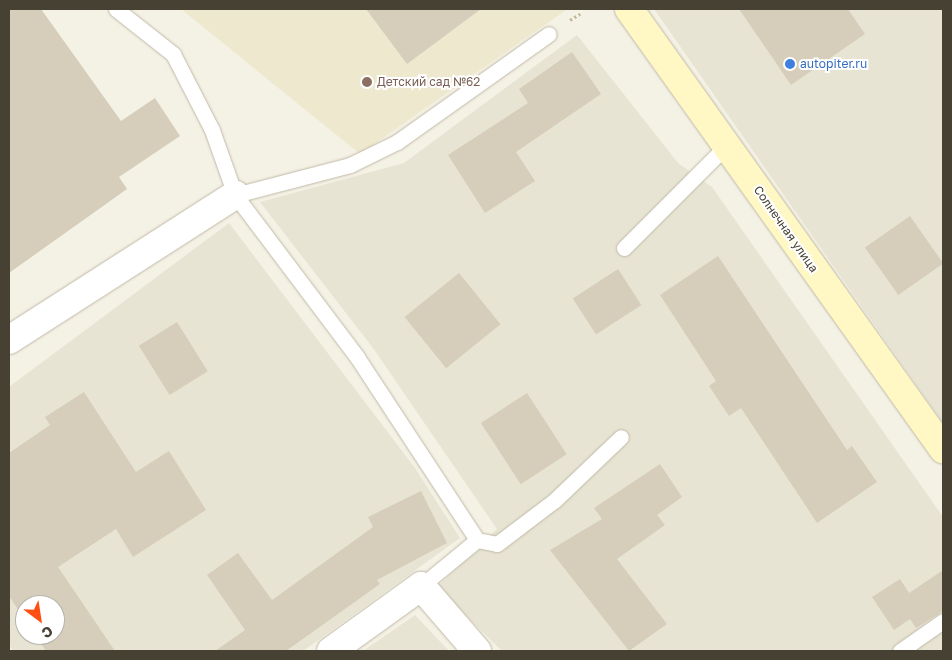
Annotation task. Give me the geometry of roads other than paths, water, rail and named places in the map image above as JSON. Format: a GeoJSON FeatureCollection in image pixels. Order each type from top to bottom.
{"type":"FeatureCollection","features":[{"type":"Feature","properties":{"kind":"main road","name":"Солнечная улица"},"geometry":{"type":"LineString","coordinates":[[629,9],[943,449]]}},
{"type":"Feature","properties":{"kind":"street"},"geometry":{"type":"LineString","coordinates":[[9,340],[235,195]]}},
{"type":"Feature","properties":{"kind":"street"},"geometry":{"type":"LineString","coordinates":[[331,651],[421,586],[477,651]]}},
{"type":"Feature","properties":{"kind":"lane"},"geometry":{"type":"LineString","coordinates":[[116,9],[173,54],[212,130],[235,195],[357,357],[477,540],[497,544],[555,500],[621,437]]}},
{"type":"Feature","properties":{"kind":"lane"},"geometry":{"type":"LineString","coordinates":[[235,195],[350,165],[397,142],[548,34]]}},
{"type":"Feature","properties":{"kind":"lane"},"geometry":{"type":"LineString","coordinates":[[624,248],[727,145]]}},
{"type":"Feature","properties":{"kind":"lane"},"geometry":{"type":"LineString","coordinates":[[421,586],[477,540]]}},
{"type":"Feature","properties":{"kind":"lane"},"geometry":{"type":"LineString","coordinates":[[900,651],[943,621]]}},
{"type":"Feature","properties":{"kind":"place","name":"autopiter.ru"},"geometry":{"type":"Point","coordinates":[790,64]}},
{"type":"Feature","properties":{"kind":"place","name":"Детский сад №62"},"geometry":{"type":"Point","coordinates":[367,82]}}]}
